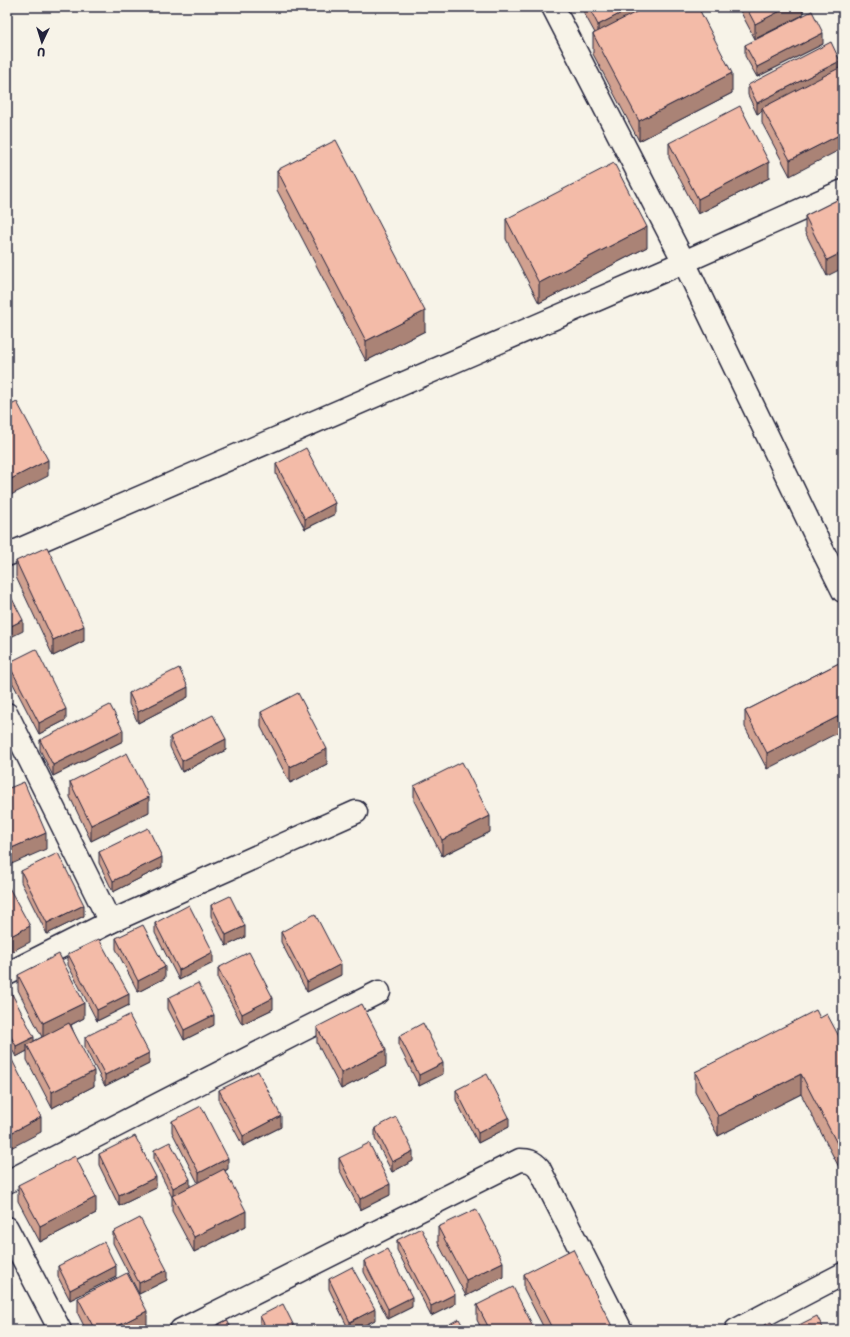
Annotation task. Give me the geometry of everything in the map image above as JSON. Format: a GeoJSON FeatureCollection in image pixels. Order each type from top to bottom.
{"type":"FeatureCollection","features":[{"type":"Feature","properties":{"kind":"street"},"geometry":{"type":"LineString","coordinates":[[553,7],[684,262],[843,591]]}},
{"type":"Feature","properties":{"kind":"street"},"geometry":{"type":"LineString","coordinates":[[7,555],[684,262],[843,191]]}},
{"type":"Feature","properties":{"kind":"street"},"geometry":{"type":"LineString","coordinates":[[7,714],[110,922]]}},
{"type":"Feature","properties":{"kind":"street"},"geometry":{"type":"LineString","coordinates":[[7,974],[110,922],[356,812]]}},
{"type":"Feature","properties":{"kind":"street"},"geometry":{"type":"LineString","coordinates":[[7,1182],[379,992]]}},
{"type":"Feature","properties":{"kind":"street"},"geometry":{"type":"LineString","coordinates":[[181,1330],[520,1160],[527,1160],[536,1164],[539,1168],[622,1330]]}},
{"type":"Feature","properties":{"kind":"street"},"geometry":{"type":"LineString","coordinates":[[7,1228],[60,1330]]}},
{"type":"Feature","properties":{"kind":"street"},"geometry":{"type":"LineString","coordinates":[[736,1330],[843,1274]]}},
{"type":"Feature","properties":{"kind":"building"},"geometry":{"type":"Polygon","coordinates":[[[589,7],[633,7],[598,25],[589,7]]]}},
{"type":"Feature","properties":{"kind":"building"},"geometry":{"type":"Polygon","coordinates":[[[646,7],[698,7],[732,73],[639,121],[593,34],[646,7]]]}},
{"type":"Feature","properties":{"kind":"building"},"geometry":{"type":"Polygon","coordinates":[[[746,7],[788,7],[755,24],[746,7]]]}},
{"type":"Feature","properties":{"kind":"building"},"geometry":{"type":"Polygon","coordinates":[[[812,11],[823,33],[757,67],[745,45],[812,11]]]}},
{"type":"Feature","properties":{"kind":"building"},"geometry":{"type":"Polygon","coordinates":[[[831,42],[840,61],[757,103],[748,85],[831,42]]]}},
{"type":"Feature","properties":{"kind":"building"},"geometry":{"type":"Polygon","coordinates":[[[843,66],[843,133],[790,160],[762,108],[843,66]]]}},
{"type":"Feature","properties":{"kind":"building"},"geometry":{"type":"Polygon","coordinates":[[[740,106],[769,162],[698,199],[669,143],[740,106]]]}},
{"type":"Feature","properties":{"kind":"building"},"geometry":{"type":"Polygon","coordinates":[[[336,140],[425,311],[366,341],[277,170],[336,140]]]}},
{"type":"Feature","properties":{"kind":"building"},"geometry":{"type":"Polygon","coordinates":[[[614,163],[647,227],[539,283],[506,219],[614,163]]]}},
{"type":"Feature","properties":{"kind":"building"},"geometry":{"type":"Polygon","coordinates":[[[843,197],[843,252],[827,260],[805,216],[843,197]]]}},
{"type":"Feature","properties":{"kind":"building"},"geometry":{"type":"Polygon","coordinates":[[[17,402],[48,460],[7,481],[7,407],[17,402]]]}},
{"type":"Feature","properties":{"kind":"building"},"geometry":{"type":"Polygon","coordinates":[[[306,448],[335,503],[305,519],[276,464],[306,448]]]}},
{"type":"Feature","properties":{"kind":"building"},"geometry":{"type":"Polygon","coordinates":[[[47,547],[84,626],[53,640],[16,561],[47,547]]]}},
{"type":"Feature","properties":{"kind":"building"},"geometry":{"type":"Polygon","coordinates":[[[7,589],[23,620],[7,628],[7,589]]]}},
{"type":"Feature","properties":{"kind":"building"},"geometry":{"type":"Polygon","coordinates":[[[36,649],[66,709],[39,723],[8,663],[36,649]]]}},
{"type":"Feature","properties":{"kind":"building"},"geometry":{"type":"Polygon","coordinates":[[[841,662],[843,666],[843,714],[767,753],[745,711],[841,662]]]}},
{"type":"Feature","properties":{"kind":"building"},"geometry":{"type":"Polygon","coordinates":[[[179,668],[188,687],[138,712],[129,693],[179,668]]]}},
{"type":"Feature","properties":{"kind":"building"},"geometry":{"type":"Polygon","coordinates":[[[298,693],[327,749],[290,767],[261,712],[298,693]]]}},
{"type":"Feature","properties":{"kind":"building"},"geometry":{"type":"Polygon","coordinates":[[[110,705],[123,730],[53,765],[40,740],[110,705]]]}},
{"type":"Feature","properties":{"kind":"building"},"geometry":{"type":"Polygon","coordinates":[[[213,715],[226,739],[182,761],[170,737],[213,715]]]}},
{"type":"Feature","properties":{"kind":"building"},"geometry":{"type":"Polygon","coordinates":[[[127,753],[149,797],[91,825],[70,782],[127,753]]]}},
{"type":"Feature","properties":{"kind":"building"},"geometry":{"type":"Polygon","coordinates":[[[462,762],[490,816],[442,840],[414,786],[462,762]]]}},
{"type":"Feature","properties":{"kind":"building"},"geometry":{"type":"Polygon","coordinates":[[[24,782],[46,833],[7,850],[7,789],[24,782]]]}},
{"type":"Feature","properties":{"kind":"building"},"geometry":{"type":"Polygon","coordinates":[[[148,828],[162,857],[113,881],[99,852],[148,828]]]}},
{"type":"Feature","properties":{"kind":"building"},"geometry":{"type":"Polygon","coordinates":[[[58,853],[84,905],[47,923],[21,871],[58,853]]]}},
{"type":"Feature","properties":{"kind":"building"},"geometry":{"type":"Polygon","coordinates":[[[7,884],[30,926],[7,938],[7,884]]]}},
{"type":"Feature","properties":{"kind":"building"},"geometry":{"type":"Polygon","coordinates":[[[230,896],[245,926],[226,935],[211,905],[230,896]]]}},
{"type":"Feature","properties":{"kind":"building"},"geometry":{"type":"Polygon","coordinates":[[[189,905],[213,952],[179,970],[155,923],[189,905]]]}},
{"type":"Feature","properties":{"kind":"building"},"geometry":{"type":"Polygon","coordinates":[[[315,914],[341,964],[307,982],[281,932],[315,914]]]}},
{"type":"Feature","properties":{"kind":"building"},"geometry":{"type":"Polygon","coordinates":[[[143,925],[165,967],[138,981],[116,938],[143,925]]]}},
{"type":"Feature","properties":{"kind":"building"},"geometry":{"type":"Polygon","coordinates":[[[99,939],[129,994],[97,1010],[68,954],[99,939]]]}},
{"type":"Feature","properties":{"kind":"building"},"geometry":{"type":"Polygon","coordinates":[[[249,952],[273,998],[242,1014],[218,968],[249,952]]]}},
{"type":"Feature","properties":{"kind":"building"},"geometry":{"type":"Polygon","coordinates":[[[59,954],[84,1003],[43,1023],[18,975],[59,954]]]}},
{"type":"Feature","properties":{"kind":"building"},"geometry":{"type":"Polygon","coordinates":[[[198,983],[214,1015],[184,1030],[168,998],[198,983]]]}},
{"type":"Feature","properties":{"kind":"building"},"geometry":{"type":"Polygon","coordinates":[[[10,990],[34,1037],[16,1046],[7,1029],[7,991],[10,990]]]}},
{"type":"Feature","properties":{"kind":"building"},"geometry":{"type":"Polygon","coordinates":[[[362,1004],[386,1050],[341,1073],[317,1027],[362,1004]]]}},
{"type":"Feature","properties":{"kind":"building"},"geometry":{"type":"Polygon","coordinates":[[[816,1010],[820,1018],[827,1014],[843,1044],[843,1155],[801,1074],[718,1116],[695,1072],[816,1010]]]}},
{"type":"Feature","properties":{"kind":"building"},"geometry":{"type":"Polygon","coordinates":[[[129,1015],[149,1053],[105,1075],[85,1037],[129,1015]]]}},
{"type":"Feature","properties":{"kind":"building"},"geometry":{"type":"Polygon","coordinates":[[[69,1023],[94,1071],[52,1092],[27,1045],[69,1023]]]}},
{"type":"Feature","properties":{"kind":"building"},"geometry":{"type":"Polygon","coordinates":[[[423,1023],[443,1063],[419,1075],[399,1036],[423,1023]]]}},
{"type":"Feature","properties":{"kind":"building"},"geometry":{"type":"Polygon","coordinates":[[[10,1056],[41,1117],[7,1135],[7,1058],[10,1056]]]}},
{"type":"Feature","properties":{"kind":"building"},"geometry":{"type":"Polygon","coordinates":[[[258,1071],[281,1116],[243,1136],[219,1090],[258,1071]]]}},
{"type":"Feature","properties":{"kind":"building"},"geometry":{"type":"Polygon","coordinates":[[[487,1074],[509,1117],[478,1133],[456,1090],[487,1074]]]}},
{"type":"Feature","properties":{"kind":"building"},"geometry":{"type":"Polygon","coordinates":[[[201,1106],[228,1158],[199,1173],[172,1121],[201,1106]]]}},
{"type":"Feature","properties":{"kind":"building"},"geometry":{"type":"Polygon","coordinates":[[[396,1117],[413,1151],[392,1162],[375,1128],[396,1117]]]}},
{"type":"Feature","properties":{"kind":"building"},"geometry":{"type":"Polygon","coordinates":[[[135,1136],[156,1177],[119,1195],[99,1154],[135,1136]]]}},
{"type":"Feature","properties":{"kind":"building"},"geometry":{"type":"Polygon","coordinates":[[[170,1142],[190,1179],[173,1188],[154,1150],[170,1142]]]}},
{"type":"Feature","properties":{"kind":"building"},"geometry":{"type":"Polygon","coordinates":[[[369,1143],[390,1184],[360,1199],[339,1158],[369,1143]]]}},
{"type":"Feature","properties":{"kind":"building"},"geometry":{"type":"Polygon","coordinates":[[[75,1156],[96,1197],[40,1226],[18,1185],[75,1156]]]}},
{"type":"Feature","properties":{"kind":"building"},"geometry":{"type":"Polygon","coordinates":[[[224,1169],[246,1211],[194,1237],[172,1196],[224,1169]]]}},
{"type":"Feature","properties":{"kind":"building"},"geometry":{"type":"Polygon","coordinates":[[[476,1209],[503,1262],[466,1280],[438,1227],[476,1209]]]}},
{"type":"Feature","properties":{"kind":"building"},"geometry":{"type":"Polygon","coordinates":[[[140,1218],[167,1270],[139,1283],[113,1232],[140,1218]]]}},
{"type":"Feature","properties":{"kind":"building"},"geometry":{"type":"Polygon","coordinates":[[[421,1228],[455,1294],[431,1306],[397,1240],[421,1228]]]}},
{"type":"Feature","properties":{"kind":"building"},"geometry":{"type":"Polygon","coordinates":[[[104,1242],[116,1266],[70,1290],[58,1266],[104,1242]]]}},
{"type":"Feature","properties":{"kind":"building"},"geometry":{"type":"Polygon","coordinates":[[[387,1249],[412,1297],[388,1309],[364,1261],[387,1249]]]}},
{"type":"Feature","properties":{"kind":"building"},"geometry":{"type":"Polygon","coordinates":[[[573,1249],[614,1330],[553,1330],[524,1274],[573,1249]]]}},
{"type":"Feature","properties":{"kind":"building"},"geometry":{"type":"Polygon","coordinates":[[[352,1267],[375,1309],[350,1322],[329,1279],[352,1267]]]}},
{"type":"Feature","properties":{"kind":"building"},"geometry":{"type":"Polygon","coordinates":[[[127,1273],[147,1311],[110,1330],[95,1330],[78,1298],[127,1273]]]}},
{"type":"Feature","properties":{"kind":"building"},"geometry":{"type":"Polygon","coordinates":[[[7,1278],[11,1285],[7,1287],[7,1278]]]}},
{"type":"Feature","properties":{"kind":"building"},"geometry":{"type":"Polygon","coordinates":[[[513,1287],[535,1330],[490,1330],[477,1305],[513,1287]]]}},
{"type":"Feature","properties":{"kind":"building"},"geometry":{"type":"Polygon","coordinates":[[[283,1304],[296,1330],[267,1330],[260,1316],[283,1304]]]}},
{"type":"Feature","properties":{"kind":"building"},"geometry":{"type":"Polygon","coordinates":[[[817,1316],[824,1330],[791,1329],[817,1316]]]}},
{"type":"Feature","properties":{"kind":"building"},"geometry":{"type":"Polygon","coordinates":[[[459,1319],[465,1330],[438,1330],[459,1319]]]}},
{"type":"Feature","properties":{"kind":"building"},"geometry":{"type":"Polygon","coordinates":[[[227,1320],[232,1330],[208,1330],[227,1320]]]}},
{"type":"Feature","properties":{"kind":"building"},"geometry":{"type":"Polygon","coordinates":[[[771,1322],[775,1330],[755,1330],[771,1322]]]}}]}
